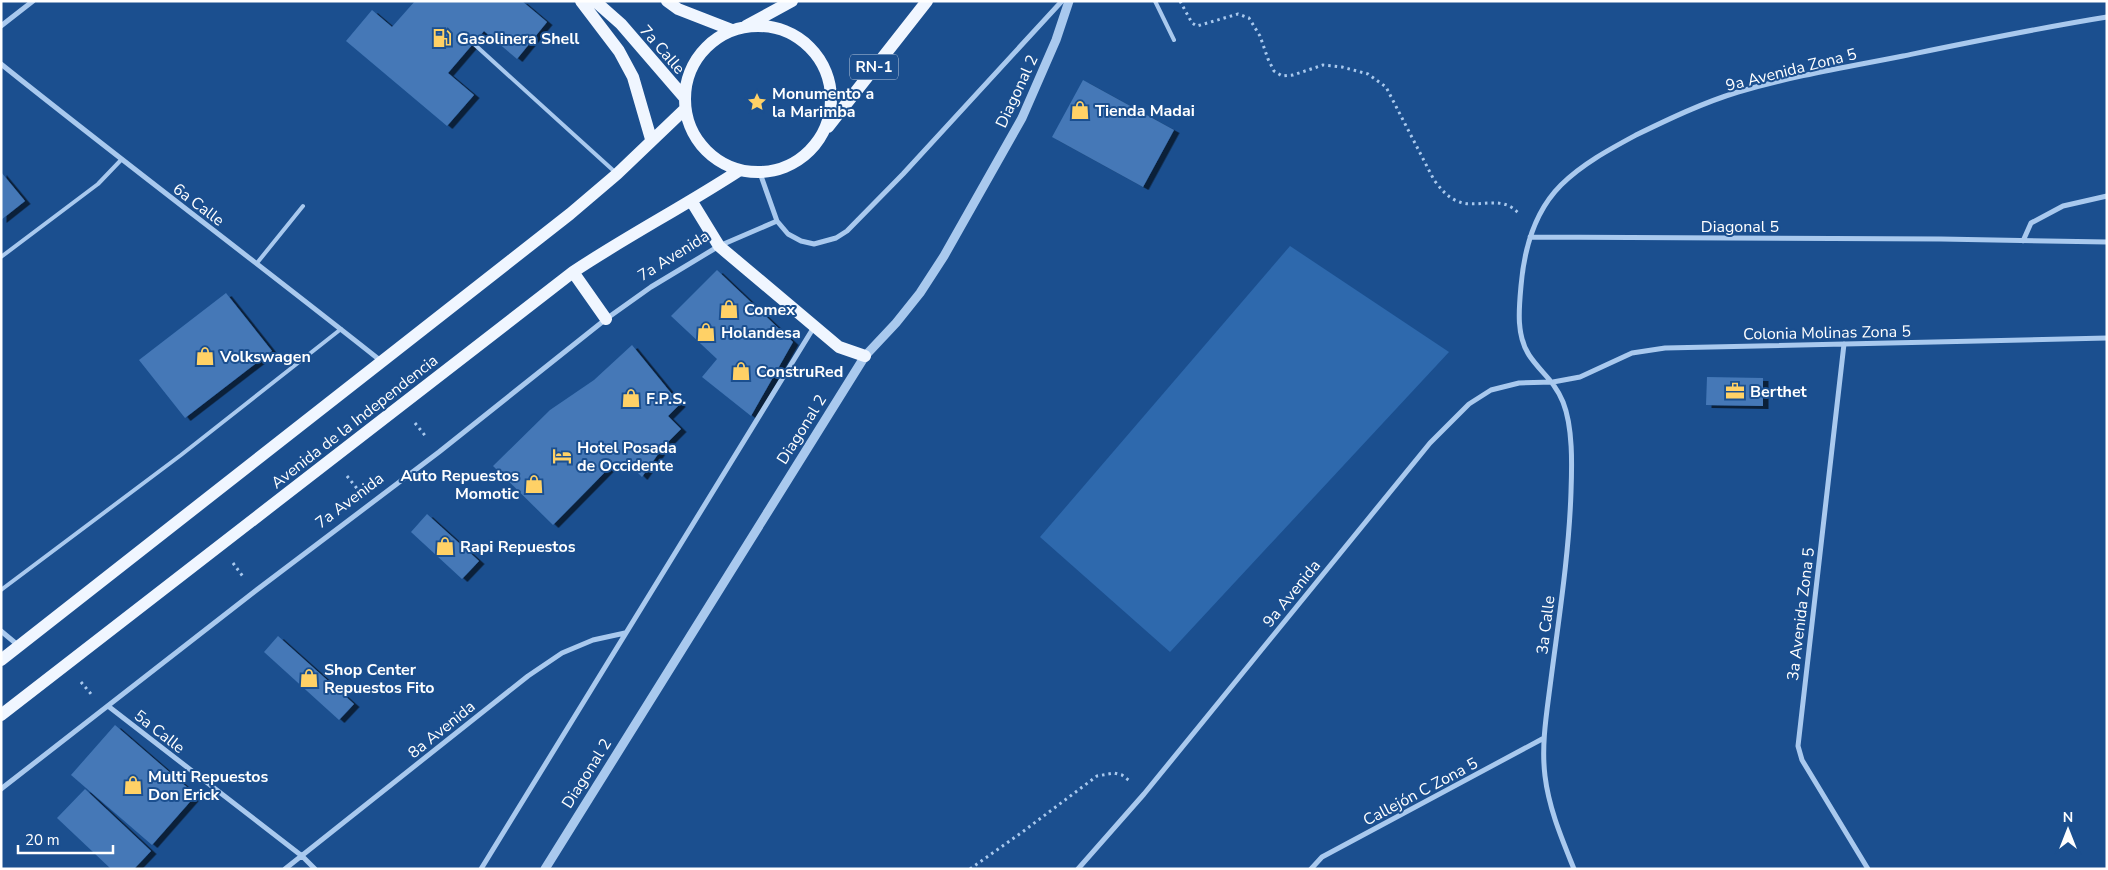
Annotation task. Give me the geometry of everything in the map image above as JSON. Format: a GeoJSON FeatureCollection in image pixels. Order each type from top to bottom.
{"type":"FeatureCollection","features":[{"type":"Feature","properties":{"kind":"main road"},"geometry":{"type":"LineString","coordinates":[[581,1],[619,51],[633,77],[651,139]]}},
{"type":"Feature","properties":{"kind":"main road","name":"7a Calle"},"geometry":{"type":"LineString","coordinates":[[596,1],[621,24],[684,103]]}},
{"type":"Feature","properties":{"kind":"main road","name":"RN-1"},"geometry":{"type":"LineString","coordinates":[[667,1],[678,8],[739,29],[762,26],[785,32],[806,44],[818,56],[826,71],[830,87],[832,103],[822,135]]}},
{"type":"Feature","properties":{"kind":"main road"},"geometry":{"type":"LineString","coordinates":[[684,103],[689,73],[702,51],[711,42],[792,1]]}},
{"type":"Feature","properties":{"kind":"main road","name":"RN-1"},"geometry":{"type":"LineString","coordinates":[[684,103],[692,134],[704,150],[721,162],[740,170],[760,172],[781,169],[791,165],[809,152],[927,1]]}},
{"type":"Feature","properties":{"kind":"main road","name":"Avenida de la Independencia"},"geometry":{"type":"LineString","coordinates":[[1,660],[570,214],[616,174],[684,103]]}},
{"type":"Feature","properties":{"kind":"main road","name":"Avenida de la Independencia"},"geometry":{"type":"LineString","coordinates":[[1,715],[574,272],[611,246],[692,202],[740,170]]}},
{"type":"Feature","properties":{"kind":"main road"},"geometry":{"type":"LineString","coordinates":[[692,202],[719,246],[839,347],[865,356]]}},
{"type":"Feature","properties":{"kind":"main road"},"geometry":{"type":"LineString","coordinates":[[574,272],[606,319]]}},
{"type":"Feature","properties":{"kind":"street"},"geometry":{"type":"LineString","coordinates":[[1,26],[33,1]]}},
{"type":"Feature","properties":{"kind":"street","name":"Diagonal 2"},"geometry":{"type":"LineString","coordinates":[[760,172],[777,220],[788,234],[801,241],[814,244],[826,243],[847,231],[903,174],[1062,1]]}},
{"type":"Feature","properties":{"kind":"street","name":"Diagonal 2"},"geometry":{"type":"LineString","coordinates":[[545,869],[865,356],[896,323],[920,293],[944,256],[1022,118],[1056,40],[1069,1]]}},
{"type":"Feature","properties":{"kind":"street","name":"9a Avenida Zona 5"},"geometry":{"type":"LineString","coordinates":[[1530,237],[1542,211],[1559,187],[1583,166],[1625,141],[1677,114],[1736,93],[1798,77],[2046,27],[2107,17]]}},
{"type":"Feature","properties":{"kind":"street","name":"6a Calle"},"geometry":{"type":"LineString","coordinates":[[1,64],[121,160],[257,263],[382,362]]}},
{"type":"Feature","properties":{"kind":"street"},"geometry":{"type":"LineString","coordinates":[[2023,241],[2031,223],[2063,206],[2107,196]]}},
{"type":"Feature","properties":{"kind":"street","name":"7a Avenida"},"geometry":{"type":"LineString","coordinates":[[1,790],[254,592],[439,452],[606,319],[651,287],[719,246],[777,220]]}},
{"type":"Feature","properties":{"kind":"street"},"geometry":{"type":"LineString","coordinates":[[1530,237],[1520,289],[1520,331],[1529,356],[1553,382]]}},
{"type":"Feature","properties":{"kind":"street","name":"Diagonal 5"},"geometry":{"type":"LineString","coordinates":[[1530,237],[2107,242]]}},
{"type":"Feature","properties":{"kind":"street"},"geometry":{"type":"LineString","coordinates":[[481,869],[814,326]]}},
{"type":"Feature","properties":{"kind":"street","name":"Colonia Molinas Zona 5"},"geometry":{"type":"LineString","coordinates":[[1553,382],[1580,377],[1632,354],[1665,348],[2107,338]]}},
{"type":"Feature","properties":{"kind":"street","name":"3a Avenida Zona 5"},"geometry":{"type":"LineString","coordinates":[[1844,344],[1798,746],[1802,760],[1868,869]]}},
{"type":"Feature","properties":{"kind":"street","name":"3a Calle"},"geometry":{"type":"LineString","coordinates":[[1553,382],[1564,405],[1570,436],[1572,470],[1570,521],[1544,738],[1545,775],[1554,819],[1574,869]]}},
{"type":"Feature","properties":{"kind":"street","name":"9a Avenida"},"geometry":{"type":"LineString","coordinates":[[1078,869],[1144,794],[1437,436],[1469,404],[1491,390],[1519,383],[1553,382]]}},
{"type":"Feature","properties":{"kind":"street"},"geometry":{"type":"LineString","coordinates":[[1,631],[19,646]]}},
{"type":"Feature","properties":{"kind":"street","name":"8a Avenida"},"geometry":{"type":"LineString","coordinates":[[285,869],[528,676],[562,653],[594,640],[625,634]]}},
{"type":"Feature","properties":{"kind":"street","name":"5a Calle"},"geometry":{"type":"LineString","coordinates":[[106,708],[302,856],[315,869]]}},
{"type":"Feature","properties":{"kind":"street","name":"Callejón C Zona 5"},"geometry":{"type":"LineString","coordinates":[[1311,869],[1322,857],[1544,738]]}},
{"type":"Feature","properties":{"kind":"lane"},"geometry":{"type":"LineString","coordinates":[[1155,1],[1174,40]]}},
{"type":"Feature","properties":{"kind":"lane"},"geometry":{"type":"LineString","coordinates":[[474,44],[616,174]]}},
{"type":"Feature","properties":{"kind":"lane"},"geometry":{"type":"LineString","coordinates":[[1,257],[98,184],[121,160]]}},
{"type":"Feature","properties":{"kind":"lane"},"geometry":{"type":"LineString","coordinates":[[257,263],[303,206]]}},
{"type":"Feature","properties":{"kind":"lane"},"geometry":{"type":"LineString","coordinates":[[1,590],[180,455],[341,329]]}},
{"type":"Feature","properties":{"kind":"path"},"geometry":{"type":"LineString","coordinates":[[1180,1],[1192,23],[1197,26],[1238,14],[1249,18],[1260,36],[1274,71],[1282,76],[1293,75],[1323,65],[1342,67],[1368,74],[1386,87],[1434,180],[1444,194],[1458,202],[1503,203],[1516,210],[1525,222],[1530,237]]}},
{"type":"Feature","properties":{"kind":"path"},"geometry":{"type":"LineString","coordinates":[[400,406],[439,452]]}},
{"type":"Feature","properties":{"kind":"path"},"geometry":{"type":"LineString","coordinates":[[332,458],[369,504]]}},
{"type":"Feature","properties":{"kind":"path"},"geometry":{"type":"LineString","coordinates":[[220,546],[254,592]]}},
{"type":"Feature","properties":{"kind":"path"},"geometry":{"type":"LineString","coordinates":[[66,664],[106,708]]}},
{"type":"Feature","properties":{"kind":"path"},"geometry":{"type":"LineString","coordinates":[[970,869],[1097,776],[1114,773],[1122,775],[1144,794]]}},
{"type":"Feature","properties":{"kind":"shaded area"},"geometry":{"type":"Polygon","coordinates":[[[1290,246],[1449,352],[1170,652],[1040,537],[1290,246]]]}},
{"type":"Feature","properties":{"kind":"building"},"geometry":{"type":"Polygon","coordinates":[[[415,1],[522,1],[547,22],[517,59],[484,31],[448,73],[474,95],[447,126],[346,41],[372,10],[392,27],[415,1]]]}},
{"type":"Feature","properties":{"kind":"building"},"geometry":{"type":"Polygon","coordinates":[[[1083,80],[1174,130],[1143,187],[1052,137],[1083,80]]]}},
{"type":"Feature","properties":{"kind":"building"},"geometry":{"type":"Polygon","coordinates":[[[1,172],[25,201],[1,220],[1,172]]]}},
{"type":"Feature","properties":{"kind":"building"},"geometry":{"type":"Polygon","coordinates":[[[717,270],[793,342],[751,416],[702,377],[717,359],[671,316],[717,270]]]}},
{"type":"Feature","properties":{"kind":"building","name":"Volkswagen"},"geometry":{"type":"Polygon","coordinates":[[[226,293],[272,351],[185,418],[139,360],[226,293]]]}},
{"type":"Feature","properties":{"kind":"building"},"geometry":{"type":"Polygon","coordinates":[[[632,345],[680,404],[668,416],[681,429],[663,447],[642,477],[627,462],[609,468],[553,525],[493,466],[550,410],[594,380],[632,345]]]}},
{"type":"Feature","properties":{"kind":"building","name":"Berthet"},"geometry":{"type":"Polygon","coordinates":[[[1707,377],[1763,378],[1763,406],[1706,405],[1707,377]]]}},
{"type":"Feature","properties":{"kind":"building","name":"Rapi Repuestos"},"geometry":{"type":"Polygon","coordinates":[[[427,514],[479,561],[462,579],[411,532],[427,514]]]}},
{"type":"Feature","properties":{"kind":"building","name":"Shop Center Repuestos Fito"},"geometry":{"type":"Polygon","coordinates":[[[278,636],[354,704],[339,720],[264,652],[278,636]]]}},
{"type":"Feature","properties":{"kind":"building","name":"Multi Repuestos Don Erick"},"geometry":{"type":"Polygon","coordinates":[[[115,725],[196,795],[152,845],[71,775],[115,725]]]}},
{"type":"Feature","properties":{"kind":"building"},"geometry":{"type":"Polygon","coordinates":[[[85,789],[151,851],[134,869],[111,869],[57,818],[85,789]]]}},
{"type":"Feature","properties":{"kind":"place","name":"Gasolinera Shell"},"geometry":{"type":"Point","coordinates":[442,38]}},
{"type":"Feature","properties":{"kind":"place","name":"Monumento a la Marimba"},"geometry":{"type":"Point","coordinates":[757,102]}},
{"type":"Feature","properties":{"kind":"place","name":"Tienda Madai"},"geometry":{"type":"Point","coordinates":[1080,110]}},
{"type":"Feature","properties":{"kind":"place","name":"Comex"},"geometry":{"type":"Point","coordinates":[729,309]}},
{"type":"Feature","properties":{"kind":"place","name":"Holandesa"},"geometry":{"type":"Point","coordinates":[706,332]}},
{"type":"Feature","properties":{"kind":"place","name":"Volkswagen"},"geometry":{"type":"Point","coordinates":[205,356]}},
{"type":"Feature","properties":{"kind":"place","name":"ConstruRed"},"geometry":{"type":"Point","coordinates":[741,371]}},
{"type":"Feature","properties":{"kind":"place","name":"Berthet"},"geometry":{"type":"Point","coordinates":[1735,391]}},
{"type":"Feature","properties":{"kind":"place","name":"F.P.S."},"geometry":{"type":"Point","coordinates":[631,398]}},
{"type":"Feature","properties":{"kind":"place","name":"Hotel Posada de Occidente"},"geometry":{"type":"Point","coordinates":[562,456]}},
{"type":"Feature","properties":{"kind":"place","name":"Auto Repuestos Momotic"},"geometry":{"type":"Point","coordinates":[534,484]}},
{"type":"Feature","properties":{"kind":"place","name":"Rapi Repuestos"},"geometry":{"type":"Point","coordinates":[445,546]}},
{"type":"Feature","properties":{"kind":"place","name":"Shop Center Repuestos Fito"},"geometry":{"type":"Point","coordinates":[309,678]}},
{"type":"Feature","properties":{"kind":"place","name":"Multi Repuestos Don Erick"},"geometry":{"type":"Point","coordinates":[133,785]}}]}
